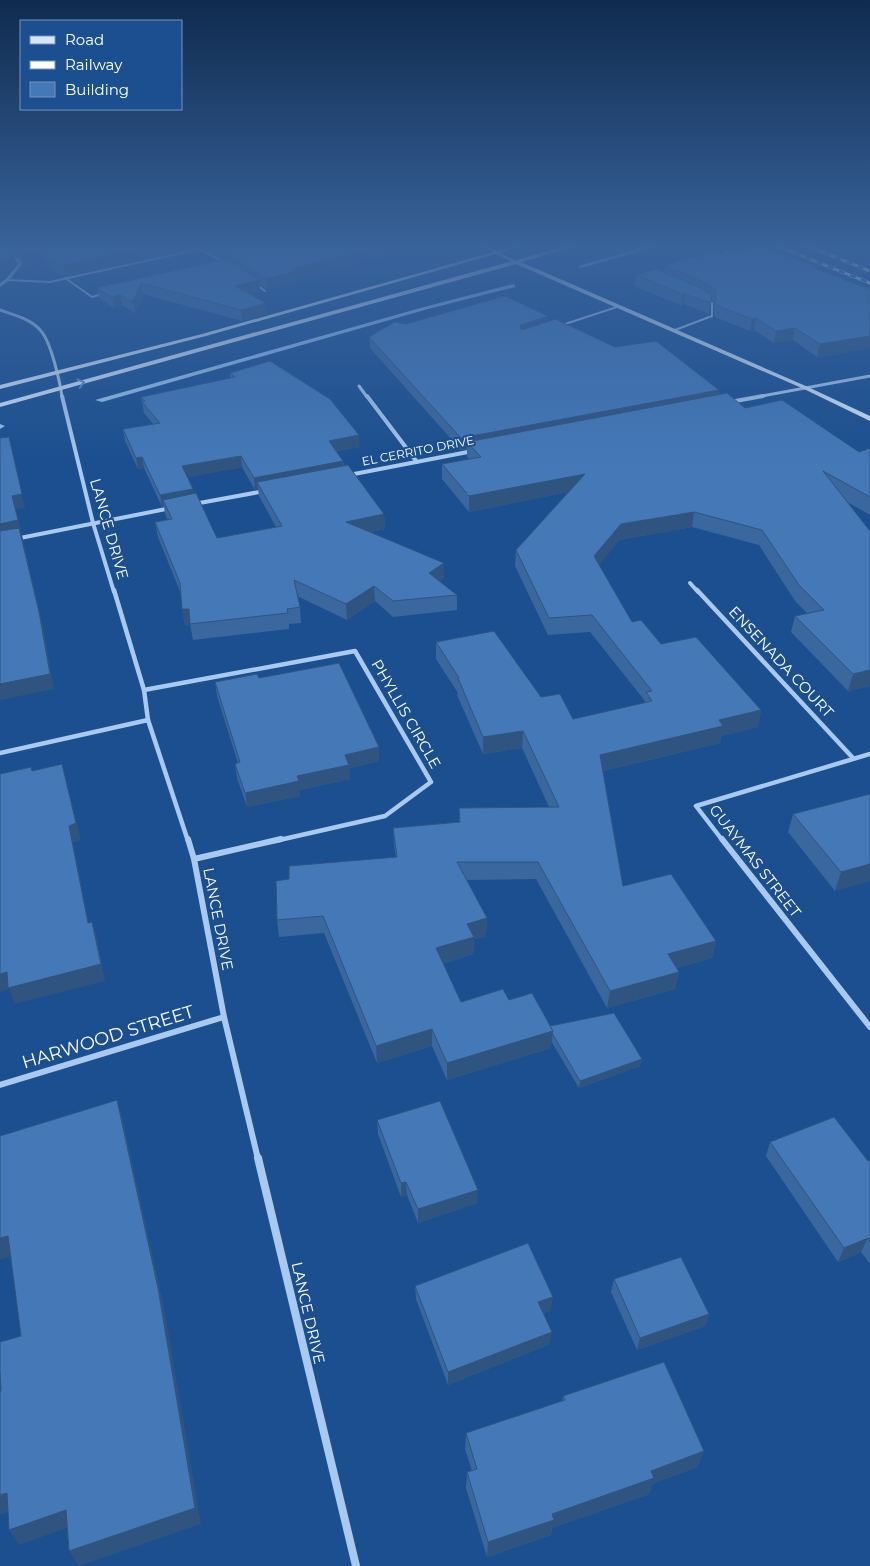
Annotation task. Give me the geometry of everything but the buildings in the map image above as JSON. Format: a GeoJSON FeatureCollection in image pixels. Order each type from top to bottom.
{"type":"FeatureCollection","features":[{"type":"Feature","properties":{"kind":"main road"},"geometry":{"type":"LineString","coordinates":[[0,387],[268,317]]}},
{"type":"Feature","properties":{"kind":"main road"},"geometry":{"type":"LineString","coordinates":[[0,405],[318,317]]}},
{"type":"Feature","properties":{"kind":"main road"},"geometry":{"type":"LineString","coordinates":[[645,317],[806,388],[870,419]]}},
{"type":"Feature","properties":{"kind":"street","name":"LANCE DRIVE"},"geometry":{"type":"LineString","coordinates":[[21,317],[42,331],[58,372],[60,389],[93,523],[144,690],[148,720],[194,858],[224,1016],[356,1566]]}},
{"type":"Feature","properties":{"kind":"street"},"geometry":{"type":"LineString","coordinates":[[720,404],[870,376]]}},
{"type":"Feature","properties":{"kind":"street"},"geometry":{"type":"LineString","coordinates":[[359,386],[417,462]]}},
{"type":"Feature","properties":{"kind":"street","name":"EL CERRITO DRIVE"},"geometry":{"type":"LineString","coordinates":[[341,476],[476,451]]}},
{"type":"Feature","properties":{"kind":"street"},"geometry":{"type":"LineString","coordinates":[[188,505],[274,489]]}},
{"type":"Feature","properties":{"kind":"street"},"geometry":{"type":"LineString","coordinates":[[9,540],[179,507]]}},
{"type":"Feature","properties":{"kind":"street","name":"ENSENADA COURT"},"geometry":{"type":"LineString","coordinates":[[690,583],[853,758]]}},
{"type":"Feature","properties":{"kind":"street","name":"PHYLLIS CIRCLE"},"geometry":{"type":"LineString","coordinates":[[144,690],[355,651],[431,782],[384,816],[194,858]]}},
{"type":"Feature","properties":{"kind":"street"},"geometry":{"type":"LineString","coordinates":[[0,753],[148,720]]}},
{"type":"Feature","properties":{"kind":"street","name":"GUAYMAS STREET"},"geometry":{"type":"LineString","coordinates":[[870,754],[696,806],[870,1027]]}},
{"type":"Feature","properties":{"kind":"street","name":"HARWOOD STREET"},"geometry":{"type":"LineString","coordinates":[[0,1085],[224,1016]]}},
{"type":"Feature","properties":{"kind":"lane"},"geometry":{"type":"LineString","coordinates":[[556,327],[586,317]]}},
{"type":"Feature","properties":{"kind":"lane"},"geometry":{"type":"LineString","coordinates":[[675,330],[709,317]]}},
{"type":"Feature","properties":{"kind":"waterway"},"geometry":{"type":"LineString","coordinates":[[99,400],[394,317]]}}]}
